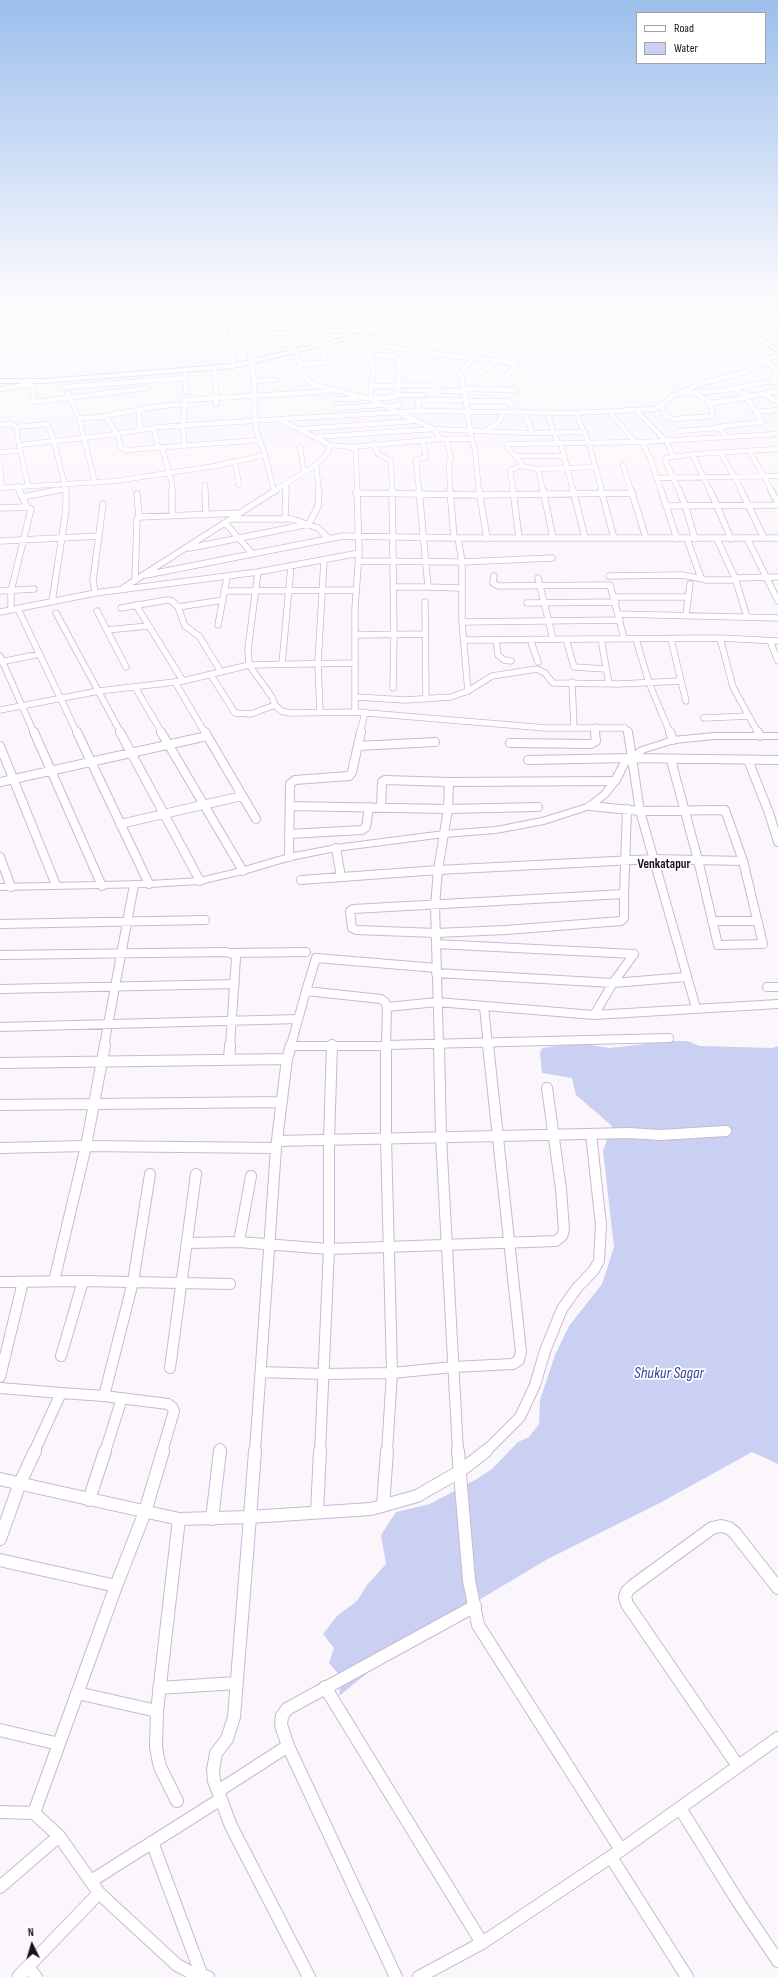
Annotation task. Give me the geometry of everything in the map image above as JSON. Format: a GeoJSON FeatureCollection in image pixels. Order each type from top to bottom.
{"type":"FeatureCollection","features":[{"type":"Feature","properties":{"kind":"street"},"geometry":{"type":"LineString","coordinates":[[34,396],[33,401],[35,402],[82,396]]}},
{"type":"Feature","properties":{"kind":"street"},"geometry":{"type":"LineString","coordinates":[[184,445],[183,426],[185,400],[238,396]]}},
{"type":"Feature","properties":{"kind":"street"},"geometry":{"type":"LineString","coordinates":[[254,396],[257,422],[256,430],[265,455],[274,492]]}},
{"type":"Feature","properties":{"kind":"street"},"geometry":{"type":"LineString","coordinates":[[359,396],[370,399],[434,429],[440,439]]}},
{"type":"Feature","properties":{"kind":"street"},"geometry":{"type":"LineString","coordinates":[[336,399],[370,399],[396,396]]}},
{"type":"Feature","properties":{"kind":"street"},"geometry":{"type":"LineString","coordinates":[[466,396],[466,412],[475,450],[479,495],[487,538]]}},
{"type":"Feature","properties":{"kind":"street"},"geometry":{"type":"LineString","coordinates":[[19,445],[117,434],[154,428],[398,413],[466,412],[525,414],[652,409],[661,406],[665,400],[673,396]]}},
{"type":"Feature","properties":{"kind":"street"},"geometry":{"type":"LineString","coordinates":[[701,396],[711,403],[755,396]]}},
{"type":"Feature","properties":{"kind":"street"},"geometry":{"type":"LineString","coordinates":[[768,396],[778,402]]}},
{"type":"Feature","properties":{"kind":"street"},"geometry":{"type":"LineString","coordinates":[[679,431],[718,428],[762,422],[755,412],[749,397]]}},
{"type":"Feature","properties":{"kind":"street"},"geometry":{"type":"LineString","coordinates":[[69,398],[79,418],[95,482]]}},
{"type":"Feature","properties":{"kind":"street"},"geometry":{"type":"LineString","coordinates":[[215,398],[216,404]]}},
{"type":"Feature","properties":{"kind":"street"},"geometry":{"type":"LineString","coordinates":[[419,412],[420,401],[466,401],[509,402],[511,403],[513,413]]}},
{"type":"Feature","properties":{"kind":"street"},"geometry":{"type":"LineString","coordinates":[[661,406],[666,416],[675,419],[712,416],[711,403]]}},
{"type":"Feature","properties":{"kind":"street"},"geometry":{"type":"LineString","coordinates":[[79,418],[104,416],[139,409],[184,404]]}},
{"type":"Feature","properties":{"kind":"street"},"geometry":{"type":"LineString","coordinates":[[337,408],[400,404]]}},
{"type":"Feature","properties":{"kind":"street"},"geometry":{"type":"LineString","coordinates":[[139,409],[140,430]]}},
{"type":"Feature","properties":{"kind":"street"},"geometry":{"type":"LineString","coordinates":[[636,410],[666,441],[674,457]]}},
{"type":"Feature","properties":{"kind":"street"},"geometry":{"type":"LineString","coordinates":[[755,412],[778,410]]}},
{"type":"Feature","properties":{"kind":"street"},"geometry":{"type":"LineString","coordinates":[[609,411],[635,442]]}},
{"type":"Feature","properties":{"kind":"street"},"geometry":{"type":"LineString","coordinates":[[483,432],[498,423],[503,413]]}},
{"type":"Feature","properties":{"kind":"street"},"geometry":{"type":"LineString","coordinates":[[548,413],[568,468],[572,494],[585,538]]}},
{"type":"Feature","properties":{"kind":"street"},"geometry":{"type":"LineString","coordinates":[[576,413],[585,432],[596,467],[614,538]]}},
{"type":"Feature","properties":{"kind":"street"},"geometry":{"type":"LineString","coordinates":[[525,414],[532,433]]}},
{"type":"Feature","properties":{"kind":"street"},"geometry":{"type":"LineString","coordinates":[[104,416],[108,418],[117,434],[121,448],[124,449],[160,448],[259,440]]}},
{"type":"Feature","properties":{"kind":"street"},"geometry":{"type":"LineString","coordinates":[[214,416],[214,424]]}},
{"type":"Feature","properties":{"kind":"street"},"geometry":{"type":"LineString","coordinates":[[277,421],[286,422],[330,445],[351,447],[398,441],[472,439]]}},
{"type":"Feature","properties":{"kind":"street"},"geometry":{"type":"LineString","coordinates":[[300,429],[418,421]]}},
{"type":"Feature","properties":{"kind":"street"},"geometry":{"type":"LineString","coordinates":[[0,425],[12,424],[16,427],[47,424],[54,441],[65,487],[66,510],[52,602]]}},
{"type":"Feature","properties":{"kind":"street"},"geometry":{"type":"LineString","coordinates":[[340,426],[343,434]]}},
{"type":"Feature","properties":{"kind":"street"},"geometry":{"type":"LineString","coordinates":[[16,427],[28,485]]}},
{"type":"Feature","properties":{"kind":"street"},"geometry":{"type":"LineString","coordinates":[[154,428],[172,484],[172,516]]}},
{"type":"Feature","properties":{"kind":"street"},"geometry":{"type":"LineString","coordinates":[[718,428],[727,437]]}},
{"type":"Feature","properties":{"kind":"street"},"geometry":{"type":"LineString","coordinates":[[313,437],[434,429],[470,432],[585,432]]}},
{"type":"Feature","properties":{"kind":"street"},"geometry":{"type":"LineString","coordinates":[[394,431],[398,441]]}},
{"type":"Feature","properties":{"kind":"street"},"geometry":{"type":"LineString","coordinates":[[496,432],[500,437]]}},
{"type":"Feature","properties":{"kind":"street"},"geometry":{"type":"LineString","coordinates":[[507,447],[512,444],[589,444],[778,434]]}},
{"type":"Feature","properties":{"kind":"street"},"geometry":{"type":"LineString","coordinates":[[446,439],[451,457],[449,461],[450,494],[456,538],[462,562],[462,622],[468,691]]}},
{"type":"Feature","properties":{"kind":"street"},"geometry":{"type":"LineString","coordinates":[[422,440],[426,457],[416,459],[423,538],[427,562],[428,587]]}},
{"type":"Feature","properties":{"kind":"street"},"geometry":{"type":"LineString","coordinates":[[503,442],[516,456],[522,466]]}},
{"type":"Feature","properties":{"kind":"street"},"geometry":{"type":"LineString","coordinates":[[642,442],[650,460],[676,538]]}},
{"type":"Feature","properties":{"kind":"street"},"geometry":{"type":"LineString","coordinates":[[374,443],[378,454],[391,461],[394,635],[393,688]]}},
{"type":"Feature","properties":{"kind":"street"},"geometry":{"type":"LineString","coordinates":[[120,589],[135,581],[316,465],[328,452],[330,445]]}},
{"type":"Feature","properties":{"kind":"street"},"geometry":{"type":"LineString","coordinates":[[300,447],[304,472]]}},
{"type":"Feature","properties":{"kind":"street"},"geometry":{"type":"LineString","coordinates":[[351,447],[356,451],[357,458],[356,493],[359,553],[356,590],[356,635],[354,663],[356,697],[355,712]]}},
{"type":"Feature","properties":{"kind":"street"},"geometry":{"type":"LineString","coordinates":[[695,539],[685,505],[665,460],[674,457],[693,455],[777,450]]}},
{"type":"Feature","properties":{"kind":"street"},"geometry":{"type":"LineString","coordinates":[[0,452],[20,451]]}},
{"type":"Feature","properties":{"kind":"street"},"geometry":{"type":"LineString","coordinates":[[666,506],[778,504],[750,452]]}},
{"type":"Feature","properties":{"kind":"street"},"geometry":{"type":"LineString","coordinates":[[721,453],[735,477],[764,538]]}},
{"type":"Feature","properties":{"kind":"street"},"geometry":{"type":"LineString","coordinates":[[22,497],[65,487],[169,473],[235,462],[265,455]]}},
{"type":"Feature","properties":{"kind":"street"},"geometry":{"type":"LineString","coordinates":[[693,455],[705,478],[731,539]]}},
{"type":"Feature","properties":{"kind":"street"},"geometry":{"type":"LineString","coordinates":[[516,456],[564,456]]}},
{"type":"Feature","properties":{"kind":"street"},"geometry":{"type":"LineString","coordinates":[[235,462],[239,485]]}},
{"type":"Feature","properties":{"kind":"street"},"geometry":{"type":"LineString","coordinates":[[309,524],[318,506],[319,494],[316,465]]}},
{"type":"Feature","properties":{"kind":"street"},"geometry":{"type":"LineString","coordinates":[[623,465],[646,538]]}},
{"type":"Feature","properties":{"kind":"street"},"geometry":{"type":"LineString","coordinates":[[0,466],[1,488],[28,485],[65,487]]}},
{"type":"Feature","properties":{"kind":"street"},"geometry":{"type":"LineString","coordinates":[[519,538],[512,494],[511,469],[522,466],[537,469],[596,467]]}},
{"type":"Feature","properties":{"kind":"street"},"geometry":{"type":"LineString","coordinates":[[537,469],[553,538]]}},
{"type":"Feature","properties":{"kind":"street"},"geometry":{"type":"LineString","coordinates":[[656,478],[778,476]]}},
{"type":"Feature","properties":{"kind":"street"},"geometry":{"type":"LineString","coordinates":[[205,485],[206,515]]}},
{"type":"Feature","properties":{"kind":"street"},"geometry":{"type":"LineString","coordinates":[[285,518],[286,485]]}},
{"type":"Feature","properties":{"kind":"street"},"geometry":{"type":"LineString","coordinates":[[17,486],[27,507],[31,508],[11,591],[14,609],[40,654],[149,884]]}},
{"type":"Feature","properties":{"kind":"street"},"geometry":{"type":"LineString","coordinates":[[356,493],[479,495],[633,494]]}},
{"type":"Feature","properties":{"kind":"street"},"geometry":{"type":"LineString","coordinates":[[135,581],[137,519],[139,517],[138,494]]}},
{"type":"Feature","properties":{"kind":"street"},"geometry":{"type":"LineString","coordinates":[[95,593],[93,580],[100,536],[103,504]]}},
{"type":"Feature","properties":{"kind":"street"},"geometry":{"type":"LineString","coordinates":[[0,508],[27,507]]}},
{"type":"Feature","properties":{"kind":"street"},"geometry":{"type":"LineString","coordinates":[[139,517],[241,513]]}},
{"type":"Feature","properties":{"kind":"street"},"geometry":{"type":"LineString","coordinates":[[232,519],[285,518],[309,524],[318,528],[328,538]]}},
{"type":"Feature","properties":{"kind":"street"},"geometry":{"type":"LineString","coordinates":[[225,523],[252,553]]}},
{"type":"Feature","properties":{"kind":"street"},"geometry":{"type":"LineString","coordinates":[[185,548],[309,524]]}},
{"type":"Feature","properties":{"kind":"street"},"geometry":{"type":"LineString","coordinates":[[0,541],[100,536]]}},
{"type":"Feature","properties":{"kind":"street"},"geometry":{"type":"LineString","coordinates":[[146,574],[328,538],[358,536],[423,538],[778,538]]}},
{"type":"Feature","properties":{"kind":"street"},"geometry":{"type":"LineString","coordinates":[[687,538],[703,579]]}},
{"type":"Feature","properties":{"kind":"street"},"geometry":{"type":"LineString","coordinates":[[747,538],[778,601]]}},
{"type":"Feature","properties":{"kind":"street"},"geometry":{"type":"LineString","coordinates":[[717,539],[736,579],[747,617]]}},
{"type":"Feature","properties":{"kind":"street"},"geometry":{"type":"LineString","coordinates":[[0,612],[95,593],[226,577],[359,553]]}},
{"type":"Feature","properties":{"kind":"street"},"geometry":{"type":"LineString","coordinates":[[359,561],[462,562],[552,558]]}},
{"type":"Feature","properties":{"kind":"street"},"geometry":{"type":"LineString","coordinates":[[320,712],[318,663],[324,560]]}},
{"type":"Feature","properties":{"kind":"street"},"geometry":{"type":"LineString","coordinates":[[282,664],[290,591],[290,566]]}},
{"type":"Feature","properties":{"kind":"street"},"geometry":{"type":"LineString","coordinates":[[258,572],[248,649],[249,665],[272,697],[275,706],[281,711],[291,713],[365,712],[546,728],[625,728],[628,731],[630,758],[640,811],[696,1008]]}},
{"type":"Feature","properties":{"kind":"street"},"geometry":{"type":"LineString","coordinates":[[609,576],[682,575],[703,579],[778,577]]}},
{"type":"Feature","properties":{"kind":"street"},"geometry":{"type":"LineString","coordinates":[[494,576],[493,583],[498,586],[607,584],[611,586],[624,638]]}},
{"type":"Feature","properties":{"kind":"street"},"geometry":{"type":"LineString","coordinates":[[218,625],[226,577]]}},
{"type":"Feature","properties":{"kind":"street"},"geometry":{"type":"LineString","coordinates":[[538,578],[553,639]]}},
{"type":"Feature","properties":{"kind":"street"},"geometry":{"type":"LineString","coordinates":[[686,615],[690,584]]}},
{"type":"Feature","properties":{"kind":"street"},"geometry":{"type":"LineString","coordinates":[[393,587],[461,588]]}},
{"type":"Feature","properties":{"kind":"street"},"geometry":{"type":"LineString","coordinates":[[0,591],[34,589]]}},
{"type":"Feature","properties":{"kind":"street"},"geometry":{"type":"LineString","coordinates":[[224,591],[356,590]]}},
{"type":"Feature","properties":{"kind":"street"},"geometry":{"type":"LineString","coordinates":[[527,603],[688,597]]}},
{"type":"Feature","properties":{"kind":"street"},"geometry":{"type":"LineString","coordinates":[[121,608],[170,600],[178,608],[185,626],[199,636],[221,672]]}},
{"type":"Feature","properties":{"kind":"street"},"geometry":{"type":"LineString","coordinates":[[178,608],[223,600]]}},
{"type":"Feature","properties":{"kind":"street"},"geometry":{"type":"LineString","coordinates":[[425,602],[426,699]]}},
{"type":"Feature","properties":{"kind":"street"},"geometry":{"type":"LineString","coordinates":[[136,606],[182,681]]}},
{"type":"Feature","properties":{"kind":"street"},"geometry":{"type":"LineString","coordinates":[[97,611],[126,667]]}},
{"type":"Feature","properties":{"kind":"street"},"geometry":{"type":"LineString","coordinates":[[56,613],[200,881]]}},
{"type":"Feature","properties":{"kind":"street"},"geometry":{"type":"LineString","coordinates":[[462,622],[549,621],[686,615],[778,618]]}},
{"type":"Feature","properties":{"kind":"street"},"geometry":{"type":"LineString","coordinates":[[107,630],[148,626]]}},
{"type":"Feature","properties":{"kind":"street"},"geometry":{"type":"LineString","coordinates":[[356,635],[425,634]]}},
{"type":"Feature","properties":{"kind":"street"},"geometry":{"type":"LineString","coordinates":[[464,640],[720,638],[778,641]]}},
{"type":"Feature","properties":{"kind":"street"},"geometry":{"type":"LineString","coordinates":[[720,638],[733,687],[760,736]]}},
{"type":"Feature","properties":{"kind":"street"},"geometry":{"type":"LineString","coordinates":[[530,639],[538,662]]}},
{"type":"Feature","properties":{"kind":"street"},"geometry":{"type":"LineString","coordinates":[[566,639],[574,667],[606,669]]}},
{"type":"Feature","properties":{"kind":"street"},"geometry":{"type":"LineString","coordinates":[[601,639],[609,684]]}},
{"type":"Feature","properties":{"kind":"street"},"geometry":{"type":"LineString","coordinates":[[636,639],[648,683],[673,740]]}},
{"type":"Feature","properties":{"kind":"street"},"geometry":{"type":"LineString","coordinates":[[671,639],[686,701]]}},
{"type":"Feature","properties":{"kind":"street"},"geometry":{"type":"LineString","coordinates":[[496,640],[498,654],[504,660],[511,660]]}},
{"type":"Feature","properties":{"kind":"street"},"geometry":{"type":"LineString","coordinates":[[770,641],[778,661]]}},
{"type":"Feature","properties":{"kind":"street"},"geometry":{"type":"LineString","coordinates":[[40,654],[1,660],[102,886]]}},
{"type":"Feature","properties":{"kind":"street"},"geometry":{"type":"LineString","coordinates":[[0,710],[99,691],[182,681],[249,665],[354,663]]}},
{"type":"Feature","properties":{"kind":"street"},"geometry":{"type":"LineString","coordinates":[[356,697],[405,700],[451,697],[468,691],[492,676],[537,669],[545,673],[553,683],[572,682],[609,684],[681,681]]}},
{"type":"Feature","properties":{"kind":"street"},"geometry":{"type":"LineString","coordinates":[[211,675],[235,713],[251,714],[275,706]]}},
{"type":"Feature","properties":{"kind":"street"},"geometry":{"type":"LineString","coordinates":[[175,682],[256,819]]}},
{"type":"Feature","properties":{"kind":"street"},"geometry":{"type":"LineString","coordinates":[[572,682],[574,728]]}},
{"type":"Feature","properties":{"kind":"street"},"geometry":{"type":"LineString","coordinates":[[134,686],[243,871]]}},
{"type":"Feature","properties":{"kind":"street"},"geometry":{"type":"LineString","coordinates":[[289,857],[288,834],[291,782],[349,776],[352,772],[365,712]]}},
{"type":"Feature","properties":{"kind":"street"},"geometry":{"type":"LineString","coordinates":[[704,718],[749,716]]}},
{"type":"Feature","properties":{"kind":"street"},"geometry":{"type":"LineString","coordinates":[[510,743],[591,744],[596,741],[595,727]]}},
{"type":"Feature","properties":{"kind":"street"},"geometry":{"type":"LineString","coordinates":[[0,782],[207,736]]}},
{"type":"Feature","properties":{"kind":"street"},"geometry":{"type":"LineString","coordinates":[[590,806],[605,794],[615,782],[623,765],[642,750],[673,740],[714,736],[778,736]]}},
{"type":"Feature","properties":{"kind":"street"},"geometry":{"type":"LineString","coordinates":[[358,746],[435,742]]}},
{"type":"Feature","properties":{"kind":"street"},"geometry":{"type":"LineString","coordinates":[[0,746],[56,885]]}},
{"type":"Feature","properties":{"kind":"street"},"geometry":{"type":"LineString","coordinates":[[528,760],[630,758],[671,760],[778,760]]}},
{"type":"Feature","properties":{"kind":"street"},"geometry":{"type":"LineString","coordinates":[[0,888],[56,885],[134,885],[200,881],[243,871],[289,857],[336,848],[444,834],[496,830],[544,820],[590,806],[640,811],[684,811],[721,810],[727,812],[743,861],[763,944],[718,945],[698,860],[684,811],[671,760]]}},
{"type":"Feature","properties":{"kind":"street"},"geometry":{"type":"LineString","coordinates":[[748,760],[769,813],[778,842]]}},
{"type":"Feature","properties":{"kind":"street"},"geometry":{"type":"LineString","coordinates":[[381,807],[382,782],[385,780],[449,782],[615,782]]}},
{"type":"Feature","properties":{"kind":"street"},"geometry":{"type":"LineString","coordinates":[[449,782],[448,809],[438,870],[435,906],[436,970],[441,1137],[448,1244],[453,1367],[459,1472],[469,1580],[478,1625],[616,1854],[687,1977]]}},
{"type":"Feature","properties":{"kind":"street"},"geometry":{"type":"LineString","coordinates":[[120,824],[242,796]]}},
{"type":"Feature","properties":{"kind":"street"},"geometry":{"type":"LineString","coordinates":[[290,806],[448,809],[538,806]]}},
{"type":"Feature","properties":{"kind":"street"},"geometry":{"type":"LineString","coordinates":[[288,834],[362,830],[366,827],[369,807]]}},
{"type":"Feature","properties":{"kind":"street"},"geometry":{"type":"LineString","coordinates":[[624,894],[435,906],[353,909],[350,911],[353,930],[436,933],[506,930],[621,921],[624,918],[627,809]]}},
{"type":"Feature","properties":{"kind":"street"},"geometry":{"type":"LineString","coordinates":[[769,813],[778,813]]}},
{"type":"Feature","properties":{"kind":"street"},"geometry":{"type":"LineString","coordinates":[[336,848],[341,877]]}},
{"type":"Feature","properties":{"kind":"street"},"geometry":{"type":"LineString","coordinates":[[0,857],[11,887]]}},
{"type":"Feature","properties":{"kind":"street"},"geometry":{"type":"LineString","coordinates":[[301,880],[438,870],[654,859],[743,861]]}},
{"type":"Feature","properties":{"kind":"street"},"geometry":{"type":"LineString","coordinates":[[54,1281],[86,1146],[100,1062],[122,954],[134,885]]}},
{"type":"Feature","properties":{"kind":"street"},"geometry":{"type":"LineString","coordinates":[[0,924],[127,920],[205,920]]}},
{"type":"Feature","properties":{"kind":"street"},"geometry":{"type":"LineString","coordinates":[[712,921],[757,921]]}},
{"type":"Feature","properties":{"kind":"street"},"geometry":{"type":"LineString","coordinates":[[436,944],[634,954],[613,983],[594,1015]]}},
{"type":"Feature","properties":{"kind":"street"},"geometry":{"type":"LineString","coordinates":[[0,955],[306,952]]}},
{"type":"Feature","properties":{"kind":"street"},"geometry":{"type":"LineString","coordinates":[[229,1060],[236,958],[230,953]]}},
{"type":"Feature","properties":{"kind":"street"},"geometry":{"type":"LineString","coordinates":[[309,1977],[231,1826],[213,1770],[216,1754],[227,1739],[234,1718],[261,1372],[276,1145],[281,1102],[287,1059],[316,958],[436,970],[613,983],[686,977]]}},
{"type":"Feature","properties":{"kind":"street"},"geometry":{"type":"LineString","coordinates":[[0,989],[235,984]]}},
{"type":"Feature","properties":{"kind":"street"},"geometry":{"type":"LineString","coordinates":[[767,987],[778,987]]}},
{"type":"Feature","properties":{"kind":"street"},"geometry":{"type":"LineString","coordinates":[[306,991],[380,999],[385,1002],[387,1007],[386,1138],[392,1373],[383,1506]]}},
{"type":"Feature","properties":{"kind":"street"},"geometry":{"type":"LineString","coordinates":[[387,1007],[437,1002],[594,1015],[778,1004]]}},
{"type":"Feature","properties":{"kind":"street"},"geometry":{"type":"LineString","coordinates":[[261,1372],[323,1374],[392,1373],[453,1367],[513,1364],[519,1360],[521,1352],[484,1007]]}},
{"type":"Feature","properties":{"kind":"street"},"geometry":{"type":"LineString","coordinates":[[0,1027],[298,1019]]}},
{"type":"Feature","properties":{"kind":"street"},"geometry":{"type":"LineString","coordinates":[[291,1046],[488,1044],[669,1038]]}},
{"type":"Feature","properties":{"kind":"street"},"geometry":{"type":"LineString","coordinates":[[317,1512],[329,1250],[329,1140],[332,1045]]}},
{"type":"Feature","properties":{"kind":"street"},"geometry":{"type":"LineString","coordinates":[[0,1063],[287,1059]]}},
{"type":"Feature","properties":{"kind":"street"},"geometry":{"type":"LineString","coordinates":[[187,1243],[239,1242],[329,1250],[556,1240],[562,1236],[564,1230],[561,1190],[547,1088]]}},
{"type":"Feature","properties":{"kind":"street"},"geometry":{"type":"LineString","coordinates":[[0,1104],[281,1102]]}},
{"type":"Feature","properties":{"kind":"street"},"geometry":{"type":"LineString","coordinates":[[0,1148],[276,1145],[329,1140],[386,1138],[629,1133],[660,1135],[726,1131]]}},
{"type":"Feature","properties":{"kind":"street"},"geometry":{"type":"LineString","coordinates":[[0,1479],[179,1519],[212,1519],[371,1509],[417,1496],[459,1472],[491,1447],[520,1417],[535,1385],[545,1351],[562,1309],[577,1288],[594,1270],[599,1261],[601,1225],[591,1134]]}},
{"type":"Feature","properties":{"kind":"street"},"geometry":{"type":"LineString","coordinates":[[104,1396],[133,1282],[150,1174]]}},
{"type":"Feature","properties":{"kind":"street"},"geometry":{"type":"LineString","coordinates":[[170,1368],[183,1283],[196,1174]]}},
{"type":"Feature","properties":{"kind":"street"},"geometry":{"type":"LineString","coordinates":[[239,1242],[251,1176]]}},
{"type":"Feature","properties":{"kind":"street"},"geometry":{"type":"LineString","coordinates":[[61,1356],[83,1281]]}},
{"type":"Feature","properties":{"kind":"street"},"geometry":{"type":"LineString","coordinates":[[0,1282],[83,1281],[230,1284]]}},
{"type":"Feature","properties":{"kind":"street"},"geometry":{"type":"LineString","coordinates":[[0,1377],[23,1282]]}},
{"type":"Feature","properties":{"kind":"street"},"geometry":{"type":"LineString","coordinates":[[0,1388],[104,1396],[168,1404],[174,1411],[145,1512],[116,1586],[34,1813]]}},
{"type":"Feature","properties":{"kind":"street"},"geometry":{"type":"LineString","coordinates":[[0,1539],[20,1483],[61,1393]]}},
{"type":"Feature","properties":{"kind":"street"},"geometry":{"type":"LineString","coordinates":[[89,1500],[122,1398]]}},
{"type":"Feature","properties":{"kind":"street"},"geometry":{"type":"LineString","coordinates":[[212,1519],[220,1449]]}},
{"type":"Feature","properties":{"kind":"street"},"geometry":{"type":"LineString","coordinates":[[177,1801],[160,1767],[156,1747],[159,1688],[179,1519]]}},
{"type":"Feature","properties":{"kind":"street"},"geometry":{"type":"LineString","coordinates":[[738,1766],[627,1604],[625,1597],[627,1591],[640,1580],[712,1528],[721,1526],[729,1528],[735,1532],[778,1588]]}},
{"type":"Feature","properties":{"kind":"street"},"geometry":{"type":"LineString","coordinates":[[0,1560],[116,1586]]}},
{"type":"Feature","properties":{"kind":"street"},"geometry":{"type":"LineString","coordinates":[[396,1977],[288,1746],[281,1725],[282,1716],[287,1709],[325,1687],[475,1606]]}},
{"type":"Feature","properties":{"kind":"street"},"geometry":{"type":"LineString","coordinates":[[159,1688],[236,1683]]}},
{"type":"Feature","properties":{"kind":"street"},"geometry":{"type":"LineString","coordinates":[[325,1687],[482,1943]]}},
{"type":"Feature","properties":{"kind":"street"},"geometry":{"type":"LineString","coordinates":[[77,1693],[157,1711]]}},
{"type":"Feature","properties":{"kind":"street"},"geometry":{"type":"LineString","coordinates":[[0,1730],[59,1744]]}},
{"type":"Feature","properties":{"kind":"street"},"geometry":{"type":"LineString","coordinates":[[419,1977],[482,1943],[616,1854],[778,1738]]}},
{"type":"Feature","properties":{"kind":"street"},"geometry":{"type":"LineString","coordinates":[[91,1881],[152,1842],[288,1746]]}},
{"type":"Feature","properties":{"kind":"street"},"geometry":{"type":"LineString","coordinates":[[680,1808],[738,1903],[778,1961]]}},
{"type":"Feature","properties":{"kind":"street"},"geometry":{"type":"LineString","coordinates":[[0,1812],[34,1813],[58,1836],[100,1893],[177,1965],[192,1973],[205,1976]]}},
{"type":"Feature","properties":{"kind":"street"},"geometry":{"type":"LineString","coordinates":[[0,1887],[58,1836]]}},
{"type":"Feature","properties":{"kind":"street"},"geometry":{"type":"LineString","coordinates":[[152,1842],[205,1976]]}},
{"type":"Feature","properties":{"kind":"street"},"geometry":{"type":"LineString","coordinates":[[18,1977],[32,1972],[100,1893]]}},
{"type":"Feature","properties":{"kind":"water","name":"Shukur Sagar"},"geometry":{"type":"Polygon","coordinates":[[[671,1041],[687,1041],[700,1046],[772,1048],[778,1046],[778,1464],[752,1452],[658,1504],[546,1560],[397,1649],[339,1696],[341,1677],[329,1663],[334,1648],[323,1634],[337,1616],[357,1601],[367,1585],[386,1564],[381,1535],[396,1512],[430,1504],[475,1480],[492,1469],[518,1442],[529,1437],[539,1424],[540,1400],[555,1355],[569,1326],[602,1284],[614,1247],[603,1151],[612,1126],[576,1095],[572,1078],[542,1073],[540,1053],[542,1048],[577,1043],[610,1048],[671,1041]]]}},
{"type":"Feature","properties":{"kind":"district","name":"Venkatapur"},"geometry":{"type":"Point","coordinates":[664,865]}}]}
